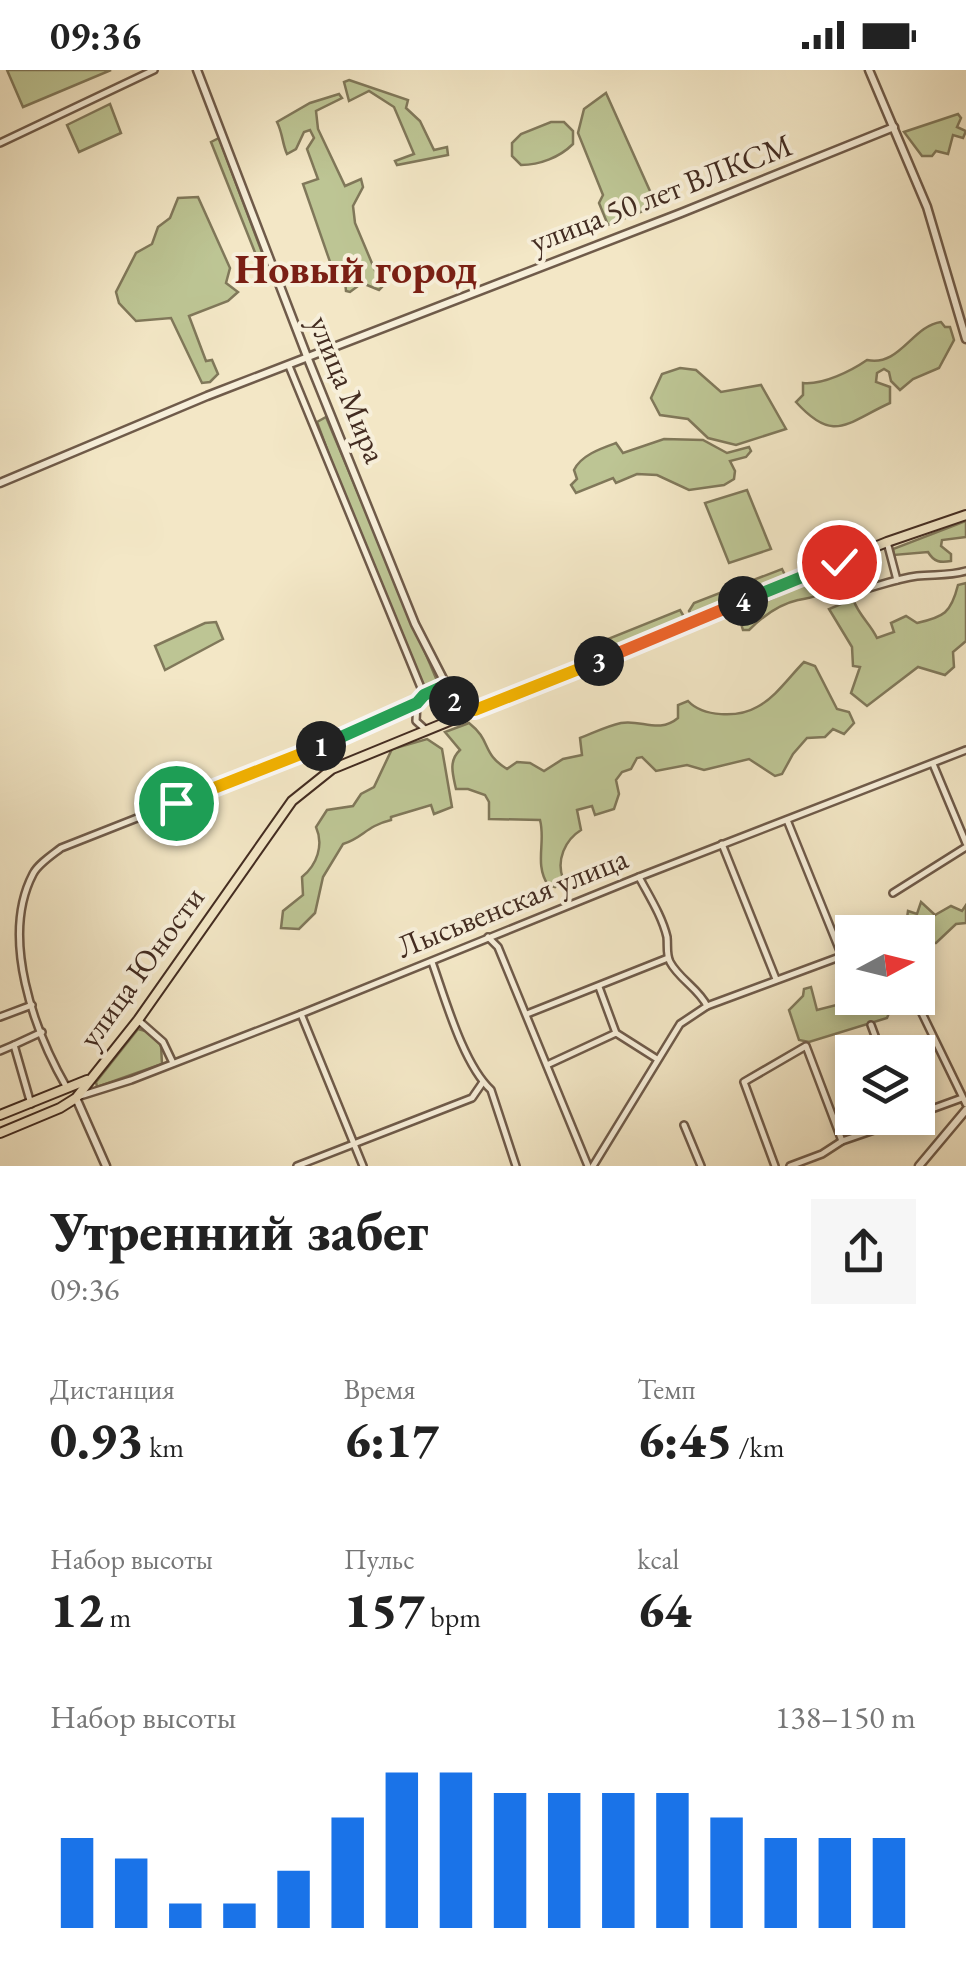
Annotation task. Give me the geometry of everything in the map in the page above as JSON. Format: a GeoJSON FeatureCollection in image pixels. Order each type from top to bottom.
{"type":"FeatureCollection","features":[{"type":"Feature","properties":{"kind":"main road","name":"улица Юности"},"geometry":{"type":"LineString","coordinates":[[90,1077],[138,1020],[292,801],[332,769],[887,542],[966,515]]}},
{"type":"Feature","properties":{"kind":"main road"},"geometry":{"type":"LineString","coordinates":[[0,1115],[68,1090],[90,1077]]}},
{"type":"Feature","properties":{"kind":"main road"},"geometry":{"type":"LineString","coordinates":[[68,1090],[76,1098],[90,1077]]}},
{"type":"Feature","properties":{"kind":"main road","name":"Лысьвенская улица"},"geometry":{"type":"LineString","coordinates":[[0,1133],[76,1098]]}},
{"type":"Feature","properties":{"kind":"street"},"geometry":{"type":"LineString","coordinates":[[0,143],[154,70]]}},
{"type":"Feature","properties":{"kind":"street","name":"улица Мира"},"geometry":{"type":"LineString","coordinates":[[197,70],[405,600],[454,702],[475,710]]}},
{"type":"Feature","properties":{"kind":"street"},"geometry":{"type":"LineString","coordinates":[[869,70],[932,224],[966,340]]}},
{"type":"Feature","properties":{"kind":"street","name":"улица 50 лет ВЛКСМ"},"geometry":{"type":"LineString","coordinates":[[0,483],[206,396],[894,127]]}},
{"type":"Feature","properties":{"kind":"street","name":"улица Мира"},"geometry":{"type":"LineString","coordinates":[[289,366],[424,695]]}},
{"type":"Feature","properties":{"kind":"street"},"geometry":{"type":"LineString","coordinates":[[887,542],[897,580]]}},
{"type":"Feature","properties":{"kind":"street"},"geometry":{"type":"LineString","coordinates":[[827,596],[847,596],[918,576],[949,576],[966,571]]}},
{"type":"Feature","properties":{"kind":"street"},"geometry":{"type":"LineString","coordinates":[[68,1090],[20,972],[21,909],[34,870],[56,852],[350,734],[444,686]]}},
{"type":"Feature","properties":{"kind":"street"},"geometry":{"type":"LineString","coordinates":[[417,703],[416,721],[426,730]]}},
{"type":"Feature","properties":{"kind":"street","name":"Лысьвенская улица"},"geometry":{"type":"LineString","coordinates":[[76,1098],[302,1014],[966,750]]}},
{"type":"Feature","properties":{"kind":"street"},"geometry":{"type":"LineString","coordinates":[[892,893],[966,845],[933,764]]}},
{"type":"Feature","properties":{"kind":"street"},"geometry":{"type":"LineString","coordinates":[[590,1166],[680,1024],[707,1006],[842,956],[787,820]]}},
{"type":"Feature","properties":{"kind":"street"},"geometry":{"type":"LineString","coordinates":[[722,844],[776,980]]}},
{"type":"Feature","properties":{"kind":"street"},"geometry":{"type":"LineString","coordinates":[[639,877],[656,909],[666,937],[668,958],[707,1006]]}},
{"type":"Feature","properties":{"kind":"street"},"geometry":{"type":"LineString","coordinates":[[488,937],[498,947],[590,1166]]}},
{"type":"Feature","properties":{"kind":"street"},"geometry":{"type":"LineString","coordinates":[[527,1014],[668,958]]}},
{"type":"Feature","properties":{"kind":"street"},"geometry":{"type":"LineString","coordinates":[[432,962],[482,1082],[491,1090],[516,1166]]}},
{"type":"Feature","properties":{"kind":"street"},"geometry":{"type":"LineString","coordinates":[[599,986],[616,1034],[657,1059]]}},
{"type":"Feature","properties":{"kind":"street"},"geometry":{"type":"LineString","coordinates":[[0,1017],[32,1005]]}},
{"type":"Feature","properties":{"kind":"street"},"geometry":{"type":"LineString","coordinates":[[302,1014],[363,1166]]}},
{"type":"Feature","properties":{"kind":"street"},"geometry":{"type":"LineString","coordinates":[[923,1015],[965,1102]]}},
{"type":"Feature","properties":{"kind":"street"},"geometry":{"type":"LineString","coordinates":[[138,1020],[164,1042],[174,1064]]}},
{"type":"Feature","properties":{"kind":"street"},"geometry":{"type":"LineString","coordinates":[[871,1026],[874,1035]]}},
{"type":"Feature","properties":{"kind":"street"},"geometry":{"type":"LineString","coordinates":[[0,1051],[42,1032]]}},
{"type":"Feature","properties":{"kind":"street"},"geometry":{"type":"LineString","coordinates":[[547,1064],[616,1034]]}},
{"type":"Feature","properties":{"kind":"street"},"geometry":{"type":"LineString","coordinates":[[14,1045],[32,1104]]}},
{"type":"Feature","properties":{"kind":"street"},"geometry":{"type":"LineString","coordinates":[[775,1166],[744,1082],[806,1046],[842,1141]]}},
{"type":"Feature","properties":{"kind":"street"},"geometry":{"type":"LineString","coordinates":[[90,1077],[94,1088],[102,1090]]}},
{"type":"Feature","properties":{"kind":"street"},"geometry":{"type":"LineString","coordinates":[[297,1166],[472,1098],[482,1082]]}},
{"type":"Feature","properties":{"kind":"street"},"geometry":{"type":"LineString","coordinates":[[76,1098],[106,1166]]}},
{"type":"Feature","properties":{"kind":"street"},"geometry":{"type":"LineString","coordinates":[[935,1110],[965,1102]]}},
{"type":"Feature","properties":{"kind":"street"},"geometry":{"type":"LineString","coordinates":[[919,1166],[965,1102]]}},
{"type":"Feature","properties":{"kind":"street"},"geometry":{"type":"LineString","coordinates":[[684,1125],[701,1166]]}},
{"type":"Feature","properties":{"kind":"street"},"geometry":{"type":"LineString","coordinates":[[790,1166],[859,1135]]}},
{"type":"Feature","properties":{"kind":"green space"},"geometry":{"type":"Polygon","coordinates":[[[7,70],[111,70],[23,107],[7,70]]]}},
{"type":"Feature","properties":{"kind":"green space"},"geometry":{"type":"Polygon","coordinates":[[[349,80],[408,100],[406,108],[420,121],[434,150],[447,147],[448,155],[397,165],[395,161],[414,154],[394,107],[369,91],[349,101],[344,82],[349,80]]]}},
{"type":"Feature","properties":{"kind":"green space"},"geometry":{"type":"Polygon","coordinates":[[[606,93],[654,200],[653,207],[608,225],[599,203],[603,195],[578,133],[584,109],[606,93]]]}},
{"type":"Feature","properties":{"kind":"green space"},"geometry":{"type":"Polygon","coordinates":[[[339,94],[342,98],[316,111],[318,129],[345,186],[361,179],[363,187],[353,206],[355,223],[382,287],[379,290],[362,283],[350,292],[346,291],[345,281],[337,282],[303,184],[318,179],[307,149],[314,138],[310,130],[304,132],[296,149],[287,154],[277,122],[310,103],[339,94]]]}},
{"type":"Feature","properties":{"kind":"green space"},"geometry":{"type":"Polygon","coordinates":[[[110,104],[121,133],[79,152],[67,125],[110,104]]]}},
{"type":"Feature","properties":{"kind":"green space"},"geometry":{"type":"Polygon","coordinates":[[[958,114],[961,118],[957,127],[966,131],[963,138],[953,135],[948,154],[936,151],[932,156],[922,156],[904,132],[958,114]]]}},
{"type":"Feature","properties":{"kind":"green space"},"geometry":{"type":"Polygon","coordinates":[[[551,122],[564,122],[573,131],[573,144],[549,159],[521,165],[512,156],[512,143],[521,134],[551,122]]]}},
{"type":"Feature","properties":{"kind":"green space"},"geometry":{"type":"Polygon","coordinates":[[[219,138],[266,263],[260,265],[211,142],[219,138]]]}},
{"type":"Feature","properties":{"kind":"green space"},"geometry":{"type":"Polygon","coordinates":[[[198,197],[230,268],[226,283],[238,292],[228,301],[189,316],[206,361],[212,360],[218,374],[210,382],[202,383],[171,318],[136,321],[119,303],[116,292],[136,253],[152,244],[158,227],[170,218],[178,198],[198,197]]]}},
{"type":"Feature","properties":{"kind":"green space"},"geometry":{"type":"Polygon","coordinates":[[[941,322],[950,327],[954,340],[939,368],[913,379],[900,390],[889,372],[884,369],[877,373],[876,382],[890,387],[890,403],[851,423],[831,426],[809,415],[796,402],[803,395],[803,383],[828,380],[867,360],[888,358],[922,331],[941,322]]]}},
{"type":"Feature","properties":{"kind":"green space"},"geometry":{"type":"Polygon","coordinates":[[[680,368],[696,370],[721,392],[761,385],[786,429],[736,445],[708,438],[688,419],[660,415],[651,398],[662,374],[680,368]]]}},
{"type":"Feature","properties":{"kind":"green space"},"geometry":{"type":"Polygon","coordinates":[[[326,417],[438,683],[425,689],[317,422],[326,417]]]}},
{"type":"Feature","properties":{"kind":"green space"},"geometry":{"type":"Polygon","coordinates":[[[664,439],[703,440],[727,453],[749,447],[751,451],[746,457],[730,461],[734,479],[724,485],[689,490],[657,475],[637,474],[616,483],[613,478],[576,493],[571,485],[577,479],[577,465],[592,453],[616,443],[623,453],[664,439]]]}},
{"type":"Feature","properties":{"kind":"green space"},"geometry":{"type":"Polygon","coordinates":[[[747,490],[771,549],[729,563],[705,503],[747,490]]]}},
{"type":"Feature","properties":{"kind":"green space"},"geometry":{"type":"Polygon","coordinates":[[[966,521],[966,537],[942,540],[941,546],[951,554],[951,561],[938,561],[928,552],[894,555],[893,549],[966,521]]]}},
{"type":"Feature","properties":{"kind":"green space"},"geometry":{"type":"Polygon","coordinates":[[[782,569],[785,575],[778,583],[693,617],[689,611],[694,603],[782,569]]]}},
{"type":"Feature","properties":{"kind":"green space"},"geometry":{"type":"Polygon","coordinates":[[[832,574],[834,584],[825,591],[785,605],[749,630],[743,630],[738,614],[832,574]]]}},
{"type":"Feature","properties":{"kind":"green space"},"geometry":{"type":"Polygon","coordinates":[[[966,583],[966,641],[953,652],[954,667],[945,675],[918,667],[867,706],[851,693],[860,667],[853,666],[852,647],[829,609],[853,599],[877,638],[894,632],[891,623],[906,616],[917,623],[940,616],[949,608],[958,585],[966,583]]]}},
{"type":"Feature","properties":{"kind":"green space"},"geometry":{"type":"Polygon","coordinates":[[[680,610],[682,620],[587,658],[583,655],[583,649],[680,610]]]}},
{"type":"Feature","properties":{"kind":"green space"},"geometry":{"type":"Polygon","coordinates":[[[216,622],[223,639],[165,670],[155,646],[205,623],[216,622]]]}},
{"type":"Feature","properties":{"kind":"green space"},"geometry":{"type":"Polygon","coordinates":[[[804,662],[815,666],[837,709],[849,712],[854,723],[844,734],[833,729],[825,737],[807,738],[782,774],[775,776],[749,759],[704,770],[687,765],[656,771],[642,757],[637,758],[631,769],[616,780],[619,794],[614,809],[595,815],[592,806],[577,810],[581,830],[563,851],[563,879],[555,887],[548,885],[542,869],[540,820],[489,819],[485,795],[456,789],[453,763],[460,750],[445,732],[469,723],[493,758],[507,769],[517,762],[530,763],[544,771],[563,759],[582,755],[580,738],[621,723],[671,723],[678,718],[678,705],[688,701],[711,713],[749,711],[770,698],[804,662]]]}},
{"type":"Feature","properties":{"kind":"green space"},"geometry":{"type":"Polygon","coordinates":[[[427,739],[442,749],[452,807],[434,814],[431,805],[391,817],[343,844],[323,877],[315,913],[299,929],[281,928],[283,911],[303,895],[302,877],[315,861],[319,848],[316,827],[327,810],[353,806],[361,794],[374,787],[392,749],[427,739]]]}},
{"type":"Feature","properties":{"kind":"green space"},"geometry":{"type":"Polygon","coordinates":[[[921,902],[935,915],[907,915],[908,911],[917,914],[921,902]]]}},
{"type":"Feature","properties":{"kind":"green space"},"geometry":{"type":"Polygon","coordinates":[[[966,905],[966,923],[956,924],[936,943],[935,915],[951,906],[962,911],[966,905]]]}},
{"type":"Feature","properties":{"kind":"green space"},"geometry":{"type":"Polygon","coordinates":[[[811,987],[817,1010],[835,1005],[835,1015],[888,1015],[809,1042],[799,1040],[789,1010],[803,996],[804,989],[811,987]]]}},
{"type":"Feature","properties":{"kind":"green space"},"geometry":{"type":"Polygon","coordinates":[[[138,1029],[149,1032],[161,1045],[162,1064],[97,1087],[96,1082],[138,1029]]]}},
{"type":"Feature","properties":{"kind":"district","name":"Новый город"},"geometry":{"type":"Point","coordinates":[356,268]}},
{"type":"Feature","properties":{"kind":"route"},"geometry":{"type":"LineString","coordinates":[[176,803],[350,734],[444,686],[454,702],[475,710],[839,562]]}}]}
